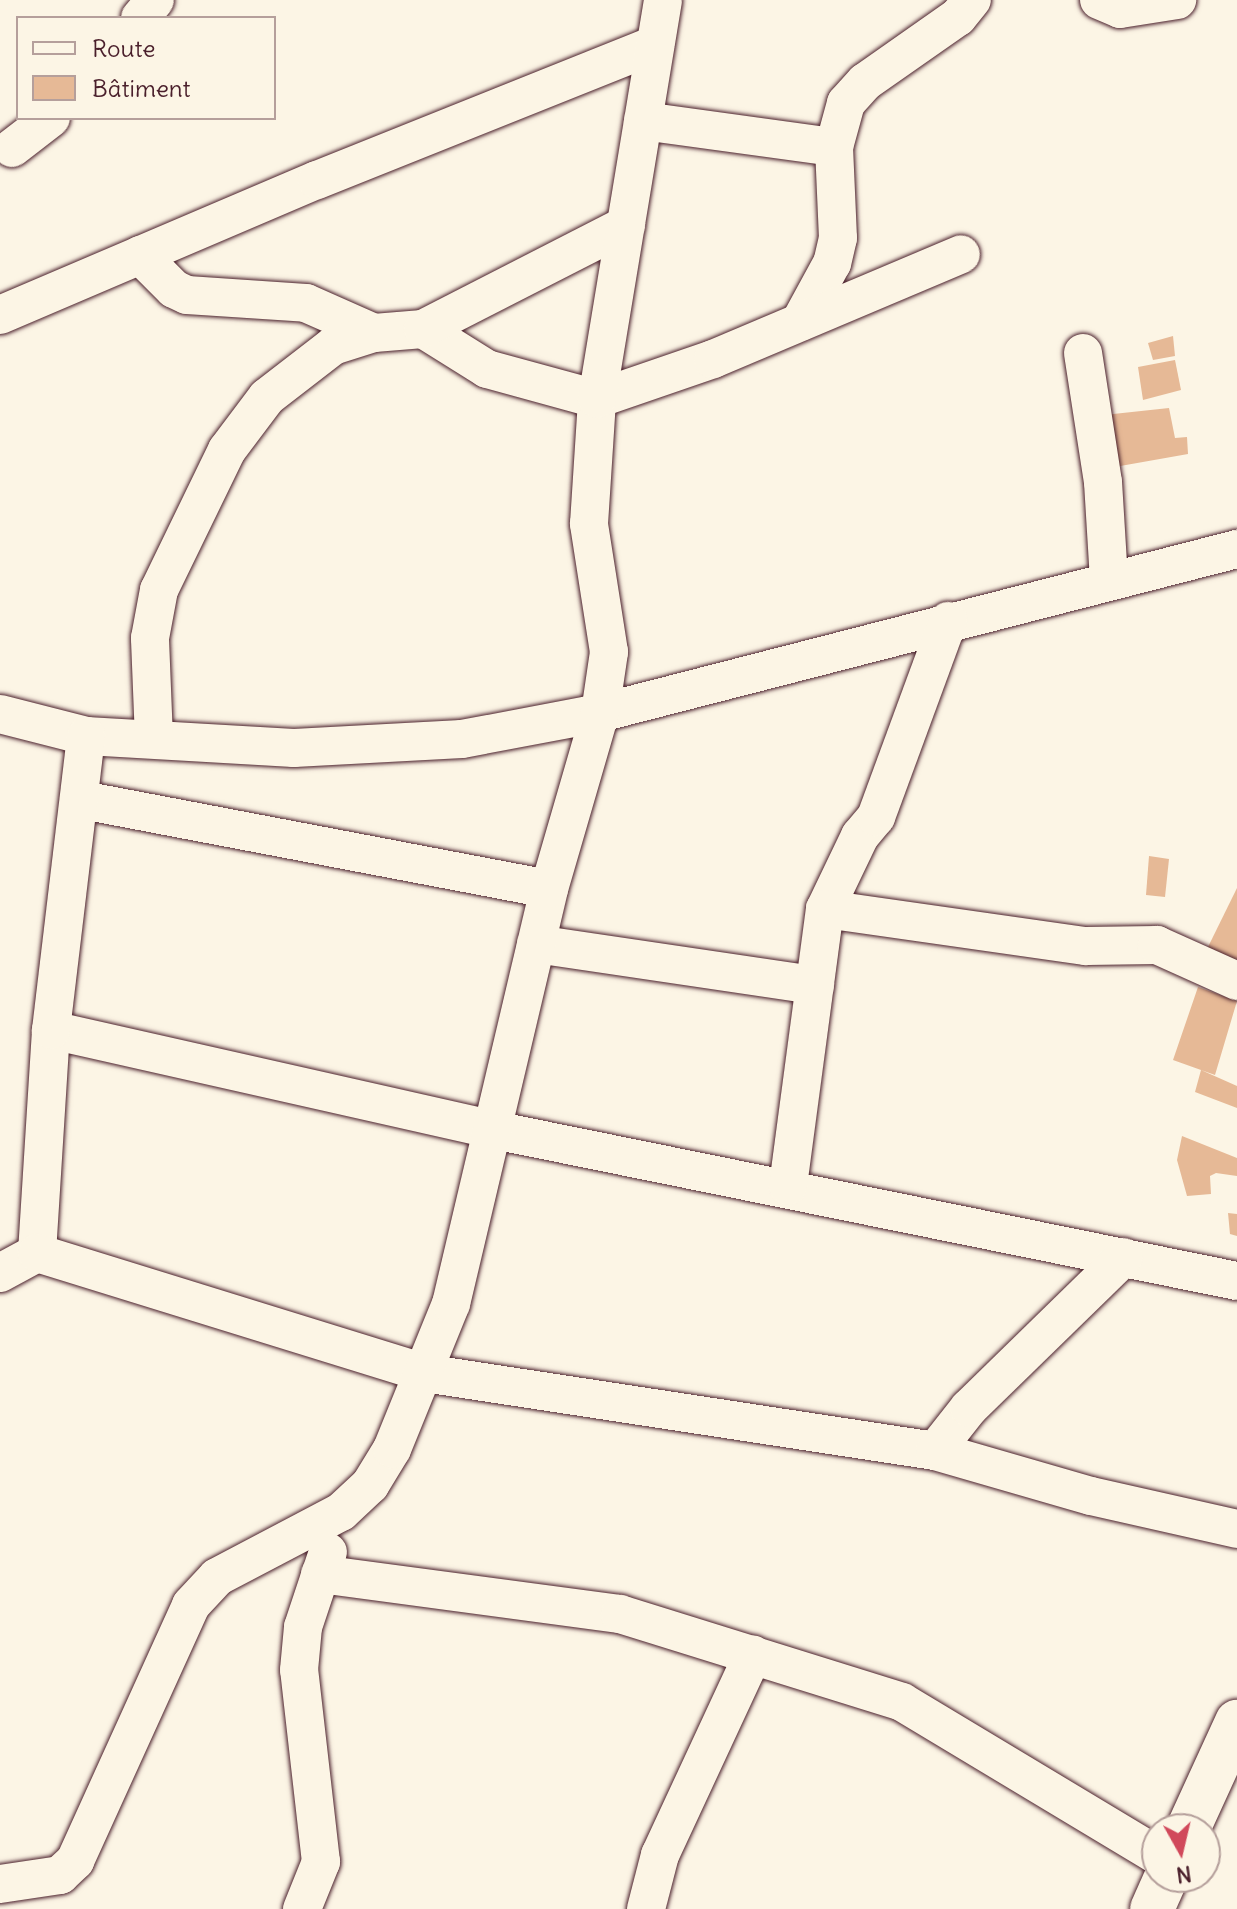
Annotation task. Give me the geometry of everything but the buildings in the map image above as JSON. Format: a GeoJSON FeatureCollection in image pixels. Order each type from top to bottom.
{"type":"FeatureCollection","features":[{"type":"Feature","properties":{"kind":"street"},"geometry":{"type":"LineString","coordinates":[[142,16],[155,0]]}},
{"type":"Feature","properties":{"kind":"street"},"geometry":{"type":"LineString","coordinates":[[0,1884],[60,1875],[75,1861],[191,1605],[241,1560],[341,1512],[370,1485],[392,1449],[451,1304],[549,889],[600,713],[609,652],[589,524],[597,399],[663,0]]}},
{"type":"Feature","properties":{"kind":"street"},"geometry":{"type":"LineString","coordinates":[[800,322],[832,263],[838,238],[834,147],[846,103],[865,82],[958,17],[972,0]]}},
{"type":"Feature","properties":{"kind":"street"},"geometry":{"type":"LineString","coordinates":[[1099,0],[1120,9],[1177,0]]}},
{"type":"Feature","properties":{"kind":"street"},"geometry":{"type":"LineString","coordinates":[[0,315],[655,45]]}},
{"type":"Feature","properties":{"kind":"street"},"geometry":{"type":"LineString","coordinates":[[4,149],[48,120]]}},
{"type":"Feature","properties":{"kind":"street"},"geometry":{"type":"LineString","coordinates":[[643,121],[834,147]]}},
{"type":"Feature","properties":{"kind":"street"},"geometry":{"type":"LineString","coordinates":[[154,739],[150,638],[159,590],[170,559],[227,450],[267,397],[333,346],[374,333],[423,329],[626,225]]}},
{"type":"Feature","properties":{"kind":"street"},"geometry":{"type":"LineString","coordinates":[[423,329],[487,369],[597,399],[800,322],[961,254]]}},
{"type":"Feature","properties":{"kind":"street"},"geometry":{"type":"LineString","coordinates":[[140,255],[174,289],[187,295],[306,303],[374,333]]}},
{"type":"Feature","properties":{"kind":"street"},"geometry":{"type":"LineString","coordinates":[[1083,353],[1103,482],[1109,580]]}},
{"type":"Feature","properties":{"kind":"street"},"geometry":{"type":"LineString","coordinates":[[0,714],[86,736],[294,748],[447,740],[600,713],[1237,549]]}},
{"type":"Feature","properties":{"kind":"street"},"geometry":{"type":"LineString","coordinates":[[788,1186],[825,909],[860,836],[876,817],[948,621]]}},
{"type":"Feature","properties":{"kind":"street"},"geometry":{"type":"LineString","coordinates":[[37,1253],[51,1030],[82,800],[86,736]]}},
{"type":"Feature","properties":{"kind":"street"},"geometry":{"type":"LineString","coordinates":[[82,800],[549,889]]}},
{"type":"Feature","properties":{"kind":"street"},"geometry":{"type":"LineString","coordinates":[[825,909],[1086,946],[1157,945],[1237,981]]}},
{"type":"Feature","properties":{"kind":"street"},"geometry":{"type":"LineString","coordinates":[[536,944],[815,985]]}},
{"type":"Feature","properties":{"kind":"street"},"geometry":{"type":"LineString","coordinates":[[51,1030],[494,1130],[788,1186],[1237,1281]]}},
{"type":"Feature","properties":{"kind":"street"},"geometry":{"type":"LineString","coordinates":[[0,1273],[37,1253],[424,1373],[935,1451],[1091,1496],[1237,1529]]}},
{"type":"Feature","properties":{"kind":"street"},"geometry":{"type":"LineString","coordinates":[[935,1451],[969,1408],[1124,1257]]}},
{"type":"Feature","properties":{"kind":"street"},"geometry":{"type":"LineString","coordinates":[[302,1909],[321,1862],[299,1670],[303,1627],[341,1512]]}},
{"type":"Feature","properties":{"kind":"street"},"geometry":{"type":"LineString","coordinates":[[320,1574],[620,1614],[902,1702],[1141,1845]]}},
{"type":"Feature","properties":{"kind":"street"},"geometry":{"type":"LineString","coordinates":[[646,1909],[660,1855],[753,1655]]}},
{"type":"Feature","properties":{"kind":"street"},"geometry":{"type":"LineString","coordinates":[[1195,1813],[1237,1722]]}}]}
